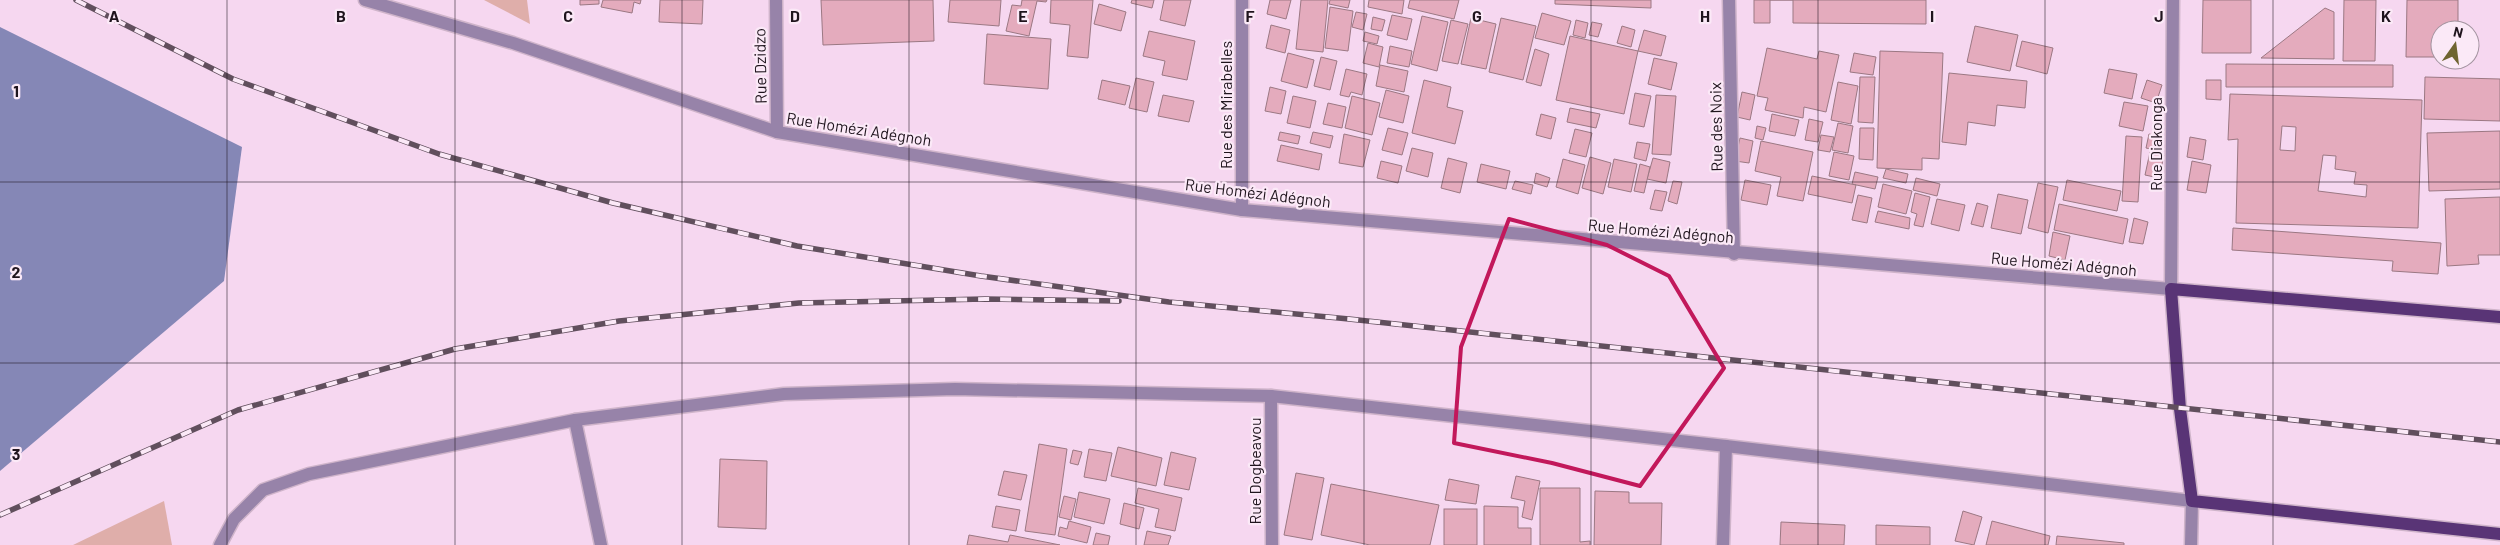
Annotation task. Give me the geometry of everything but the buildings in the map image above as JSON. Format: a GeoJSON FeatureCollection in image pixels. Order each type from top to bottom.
{"type":"FeatureCollection","features":[{"type":"Feature","properties":{"kind":"main road"},"geometry":{"type":"LineString","coordinates":[[2500,317],[2171,289],[2180,409],[2192,500],[2500,534]]}},
{"type":"Feature","properties":{"kind":"street","name":"Rue Homézi Adégnoh"},"geometry":{"type":"LineString","coordinates":[[365,0],[512,43],[777,132],[1242,210],[1734,254],[2171,289]]}},
{"type":"Feature","properties":{"kind":"street","name":"Rue Dzidzo"},"geometry":{"type":"LineString","coordinates":[[776,0],[777,132]]}},
{"type":"Feature","properties":{"kind":"street","name":"Rue des Mirabelles"},"geometry":{"type":"LineString","coordinates":[[1242,0],[1242,210]]}},
{"type":"Feature","properties":{"kind":"street","name":"Rue des Noix"},"geometry":{"type":"LineString","coordinates":[[1729,0],[1734,254]]}},
{"type":"Feature","properties":{"kind":"street","name":"Rue Diakonga"},"geometry":{"type":"LineString","coordinates":[[2171,289],[2173,0]]}},
{"type":"Feature","properties":{"kind":"street"},"geometry":{"type":"LineString","coordinates":[[220,545],[234,519],[263,490],[309,474],[575,420],[784,394],[955,389],[1271,396],[2192,500],[2191,545]]}},
{"type":"Feature","properties":{"kind":"street","name":"Rue Dogbeavou"},"geometry":{"type":"LineString","coordinates":[[1271,396],[1272,545]]}},
{"type":"Feature","properties":{"kind":"street"},"geometry":{"type":"LineString","coordinates":[[575,420],[602,545]]}},
{"type":"Feature","properties":{"kind":"street"},"geometry":{"type":"LineString","coordinates":[[1723,545],[1726,446]]}},
{"type":"Feature","properties":{"kind":"highlighted area"},"geometry":{"type":"Polygon","coordinates":[[[1509,219],[1607,245],[1669,276],[1724,368],[1640,486],[1552,463],[1454,443],[1461,347],[1509,219]]]}},
{"type":"Feature","properties":{"kind":"shaded area"},"geometry":{"type":"Polygon","coordinates":[[[484,0],[527,0],[530,24],[484,0]]]}},
{"type":"Feature","properties":{"kind":"shaded area"},"geometry":{"type":"Polygon","coordinates":[[[164,501],[172,545],[73,545],[164,501]]]}},
{"type":"Feature","properties":{"kind":"water"},"geometry":{"type":"Polygon","coordinates":[[[0,27],[242,147],[224,281],[0,471],[0,27]]]}},
{"type":"Feature","properties":{"kind":"railway"},"geometry":{"type":"LineString","coordinates":[[76,0],[233,79],[439,154],[613,203],[797,246],[981,276],[1169,302],[1349,319],[2500,442]]}},
{"type":"Feature","properties":{"kind":"railway"},"geometry":{"type":"LineString","coordinates":[[0,515],[238,410],[455,349],[619,321],[799,303],[985,299],[1119,301]]}}]}
